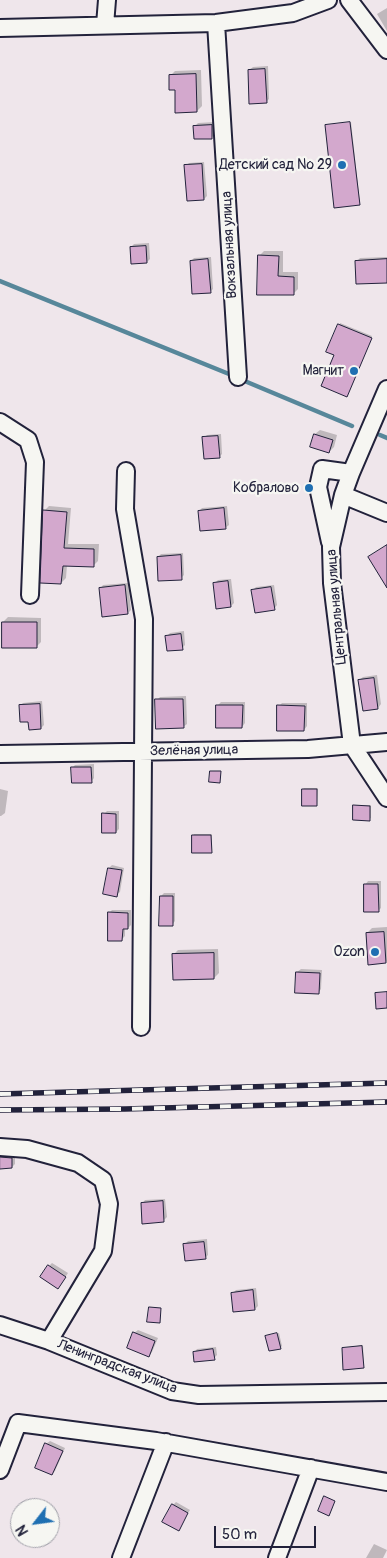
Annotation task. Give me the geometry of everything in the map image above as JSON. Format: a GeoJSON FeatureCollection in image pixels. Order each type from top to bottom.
{"type":"FeatureCollection","features":[{"type":"Feature","properties":{"kind":"street"},"geometry":{"type":"LineString","coordinates":[[105,25],[107,0]]}},
{"type":"Feature","properties":{"kind":"street"},"geometry":{"type":"LineString","coordinates":[[0,28],[216,24],[293,13],[328,0]]}},
{"type":"Feature","properties":{"kind":"street"},"geometry":{"type":"LineString","coordinates":[[349,0],[387,50]]}},
{"type":"Feature","properties":{"kind":"street","name":"Вокзальная улица"},"geometry":{"type":"LineString","coordinates":[[216,24],[238,377]]}},
{"type":"Feature","properties":{"kind":"street","name":"Центральная улица"},"geometry":{"type":"LineString","coordinates":[[352,745],[332,583],[331,547],[342,495],[387,389]]}},
{"type":"Feature","properties":{"kind":"street"},"geometry":{"type":"LineString","coordinates":[[0,422],[28,440],[35,462],[30,595]]}},
{"type":"Feature","properties":{"kind":"street"},"geometry":{"type":"LineString","coordinates":[[331,547],[318,487],[322,469],[350,473]]}},
{"type":"Feature","properties":{"kind":"street"},"geometry":{"type":"LineString","coordinates":[[126,471],[124,510],[144,618],[141,1027]]}},
{"type":"Feature","properties":{"kind":"street"},"geometry":{"type":"LineString","coordinates":[[342,495],[387,513]]}},
{"type":"Feature","properties":{"kind":"street","name":"Зелёная улица"},"geometry":{"type":"LineString","coordinates":[[0,754],[308,749],[387,742]]}},
{"type":"Feature","properties":{"kind":"street"},"geometry":{"type":"LineString","coordinates":[[352,745],[387,798]]}},
{"type":"Feature","properties":{"kind":"street"},"geometry":{"type":"LineString","coordinates":[[0,1147],[28,1149],[78,1163],[103,1180],[108,1204],[103,1251],[49,1341]]}},
{"type":"Feature","properties":{"kind":"street","name":"Ленинградская улица"},"geometry":{"type":"LineString","coordinates":[[0,1325],[49,1341],[172,1391],[199,1395],[387,1392]]}},
{"type":"Feature","properties":{"kind":"street"},"geometry":{"type":"LineString","coordinates":[[0,1470],[18,1423],[166,1442],[387,1482]]}},
{"type":"Feature","properties":{"kind":"street"},"geometry":{"type":"LineString","coordinates":[[121,1558],[166,1442]]}},
{"type":"Feature","properties":{"kind":"street"},"geometry":{"type":"LineString","coordinates":[[277,1558],[311,1468]]}},
{"type":"Feature","properties":{"kind":"building"},"geometry":{"type":"Polygon","coordinates":[[[265,69],[267,103],[249,104],[248,70],[265,69]]]}},
{"type":"Feature","properties":{"kind":"building"},"geometry":{"type":"Polygon","coordinates":[[[196,74],[197,112],[175,113],[175,90],[169,90],[169,75],[196,74]]]}},
{"type":"Feature","properties":{"kind":"building","name":"Детский сад № 29"},"geometry":{"type":"Polygon","coordinates":[[[350,122],[360,205],[334,208],[325,125],[350,122]]]}},
{"type":"Feature","properties":{"kind":"building"},"geometry":{"type":"Polygon","coordinates":[[[212,125],[212,139],[194,139],[193,126],[212,125]]]}},
{"type":"Feature","properties":{"kind":"building"},"geometry":{"type":"Polygon","coordinates":[[[202,164],[204,200],[187,201],[184,165],[202,164]]]}},
{"type":"Feature","properties":{"kind":"building"},"geometry":{"type":"Polygon","coordinates":[[[146,246],[147,263],[131,264],[130,247],[146,246]]]}},
{"type":"Feature","properties":{"kind":"building"},"geometry":{"type":"Polygon","coordinates":[[[258,255],[279,256],[278,276],[294,277],[294,295],[257,295],[258,255]]]}},
{"type":"Feature","properties":{"kind":"building"},"geometry":{"type":"Polygon","coordinates":[[[208,259],[211,293],[192,294],[190,261],[208,259]]]}},
{"type":"Feature","properties":{"kind":"building"},"geometry":{"type":"Polygon","coordinates":[[[387,259],[387,283],[356,284],[355,261],[387,259]]]}},
{"type":"Feature","properties":{"kind":"building"},"geometry":{"type":"Polygon","coordinates":[[[338,324],[372,338],[347,397],[321,386],[334,355],[326,352],[338,324]]]}},
{"type":"Feature","properties":{"kind":"building"},"geometry":{"type":"Polygon","coordinates":[[[314,434],[333,440],[329,453],[310,447],[314,434]]]}},
{"type":"Feature","properties":{"kind":"building"},"geometry":{"type":"Polygon","coordinates":[[[218,436],[220,458],[204,459],[202,437],[218,436]]]}},
{"type":"Feature","properties":{"kind":"building"},"geometry":{"type":"Polygon","coordinates":[[[224,508],[226,529],[200,531],[198,511],[224,508]]]}},
{"type":"Feature","properties":{"kind":"building"},"geometry":{"type":"Polygon","coordinates":[[[43,510],[67,512],[64,548],[94,549],[94,567],[63,566],[61,584],[40,583],[43,510]]]}},
{"type":"Feature","properties":{"kind":"building"},"geometry":{"type":"Polygon","coordinates":[[[387,545],[387,588],[368,557],[387,545]]]}},
{"type":"Feature","properties":{"kind":"building"},"geometry":{"type":"Polygon","coordinates":[[[181,555],[182,580],[158,581],[157,557],[181,555]]]}},
{"type":"Feature","properties":{"kind":"building"},"geometry":{"type":"Polygon","coordinates":[[[228,581],[231,607],[216,609],[213,583],[228,581]]]}},
{"type":"Feature","properties":{"kind":"building"},"geometry":{"type":"Polygon","coordinates":[[[125,585],[128,614],[102,617],[99,588],[125,585]]]}},
{"type":"Feature","properties":{"kind":"building"},"geometry":{"type":"Polygon","coordinates":[[[271,587],[275,610],[255,613],[251,590],[271,587]]]}},
{"type":"Feature","properties":{"kind":"building"},"geometry":{"type":"Polygon","coordinates":[[[2,622],[37,622],[37,648],[2,648],[2,622]]]}},
{"type":"Feature","properties":{"kind":"building"},"geometry":{"type":"Polygon","coordinates":[[[181,634],[183,650],[167,651],[165,636],[181,634]]]}},
{"type":"Feature","properties":{"kind":"building"},"geometry":{"type":"Polygon","coordinates":[[[374,678],[378,709],[363,711],[358,680],[374,678]]]}},
{"type":"Feature","properties":{"kind":"building"},"geometry":{"type":"Polygon","coordinates":[[[155,699],[183,699],[184,728],[156,729],[155,699]]]}},
{"type":"Feature","properties":{"kind":"building"},"geometry":{"type":"Polygon","coordinates":[[[40,704],[41,729],[29,730],[28,722],[20,722],[19,705],[40,704]]]}},
{"type":"Feature","properties":{"kind":"building"},"geometry":{"type":"Polygon","coordinates":[[[216,705],[243,705],[242,728],[216,728],[216,705]]]}},
{"type":"Feature","properties":{"kind":"building"},"geometry":{"type":"Polygon","coordinates":[[[277,705],[305,706],[304,731],[277,731],[277,705]]]}},
{"type":"Feature","properties":{"kind":"building"},"geometry":{"type":"Polygon","coordinates":[[[71,767],[91,767],[92,783],[72,783],[71,767]]]}},
{"type":"Feature","properties":{"kind":"building"},"geometry":{"type":"Polygon","coordinates":[[[210,771],[221,771],[220,783],[209,782],[210,771]]]}},
{"type":"Feature","properties":{"kind":"building"},"geometry":{"type":"Polygon","coordinates":[[[302,789],[317,789],[317,806],[302,806],[302,789]]]}},
{"type":"Feature","properties":{"kind":"building"},"geometry":{"type":"Polygon","coordinates":[[[353,805],[370,806],[370,821],[353,820],[353,805]]]}},
{"type":"Feature","properties":{"kind":"building"},"geometry":{"type":"Polygon","coordinates":[[[102,813],[116,814],[116,833],[102,833],[102,813]]]}},
{"type":"Feature","properties":{"kind":"building"},"geometry":{"type":"Polygon","coordinates":[[[192,835],[211,835],[212,853],[192,853],[192,835]]]}},
{"type":"Feature","properties":{"kind":"building"},"geometry":{"type":"Polygon","coordinates":[[[108,868],[122,870],[117,897],[103,894],[108,868]]]}},
{"type":"Feature","properties":{"kind":"building"},"geometry":{"type":"Polygon","coordinates":[[[364,884],[378,884],[379,912],[364,912],[364,884]]]}},
{"type":"Feature","properties":{"kind":"building"},"geometry":{"type":"Polygon","coordinates":[[[160,896],[173,896],[173,926],[159,926],[160,896]]]}},
{"type":"Feature","properties":{"kind":"building"},"geometry":{"type":"Polygon","coordinates":[[[108,912],[128,913],[128,929],[123,929],[122,941],[108,941],[108,912]]]}},
{"type":"Feature","properties":{"kind":"building"},"geometry":{"type":"Polygon","coordinates":[[[384,932],[386,963],[368,965],[366,933],[384,932]]]}},
{"type":"Feature","properties":{"kind":"building"},"geometry":{"type":"Polygon","coordinates":[[[214,953],[214,979],[173,980],[172,954],[214,953]]]}},
{"type":"Feature","properties":{"kind":"building"},"geometry":{"type":"Polygon","coordinates":[[[296,972],[320,973],[319,994],[295,993],[296,972]]]}},
{"type":"Feature","properties":{"kind":"building"},"geometry":{"type":"Polygon","coordinates":[[[387,992],[387,1008],[376,1009],[375,993],[387,992]]]}},
{"type":"Feature","properties":{"kind":"building"},"geometry":{"type":"Polygon","coordinates":[[[0,1157],[12,1158],[12,1168],[0,1169],[0,1157]]]}},
{"type":"Feature","properties":{"kind":"building"},"geometry":{"type":"Polygon","coordinates":[[[163,1201],[164,1222],[142,1224],[141,1203],[163,1201]]]}},
{"type":"Feature","properties":{"kind":"building"},"geometry":{"type":"Polygon","coordinates":[[[204,1242],[206,1259],[185,1261],[183,1244],[204,1242]]]}},
{"type":"Feature","properties":{"kind":"building"},"geometry":{"type":"Polygon","coordinates":[[[48,1265],[66,1277],[58,1289],[40,1277],[48,1265]]]}},
{"type":"Feature","properties":{"kind":"building"},"geometry":{"type":"Polygon","coordinates":[[[253,1290],[255,1310],[233,1312],[231,1293],[253,1290]]]}},
{"type":"Feature","properties":{"kind":"building"},"geometry":{"type":"Polygon","coordinates":[[[149,1307],[161,1308],[160,1323],[147,1322],[149,1307]]]}},
{"type":"Feature","properties":{"kind":"building"},"geometry":{"type":"Polygon","coordinates":[[[133,1332],[155,1341],[149,1357],[127,1348],[133,1332]]]}},
{"type":"Feature","properties":{"kind":"building"},"geometry":{"type":"Polygon","coordinates":[[[277,1333],[281,1349],[269,1351],[265,1336],[277,1333]]]}},
{"type":"Feature","properties":{"kind":"building"},"geometry":{"type":"Polygon","coordinates":[[[362,1346],[364,1368],[343,1370],[342,1348],[362,1346]]]}},
{"type":"Feature","properties":{"kind":"building"},"geometry":{"type":"Polygon","coordinates":[[[213,1349],[215,1360],[194,1362],[193,1352],[213,1349]]]}},
{"type":"Feature","properties":{"kind":"building"},"geometry":{"type":"Polygon","coordinates":[[[45,1443],[63,1451],[52,1475],[35,1468],[45,1443]]]}},
{"type":"Feature","properties":{"kind":"building"},"geometry":{"type":"Polygon","coordinates":[[[324,1496],[335,1501],[329,1516],[318,1511],[324,1496]]]}},
{"type":"Feature","properties":{"kind":"building"},"geometry":{"type":"Polygon","coordinates":[[[172,1504],[188,1513],[179,1531],[162,1522],[172,1504]]]}},
{"type":"Feature","properties":{"kind":"waterway"},"geometry":{"type":"LineString","coordinates":[[0,281],[229,374]]}},
{"type":"Feature","properties":{"kind":"waterway"},"geometry":{"type":"LineString","coordinates":[[247,382],[352,426]]}},
{"type":"Feature","properties":{"kind":"waterway"},"geometry":{"type":"LineString","coordinates":[[380,435],[387,438]]}},
{"type":"Feature","properties":{"kind":"railway"},"geometry":{"type":"LineString","coordinates":[[0,1094],[387,1083]]}},
{"type":"Feature","properties":{"kind":"railway"},"geometry":{"type":"LineString","coordinates":[[0,1110],[125,1109],[387,1102]]}},
{"type":"Feature","properties":{"kind":"place","name":"Детский сад № 29"},"geometry":{"type":"Point","coordinates":[342,165]}},
{"type":"Feature","properties":{"kind":"place","name":"Магнит"},"geometry":{"type":"Point","coordinates":[354,371]}},
{"type":"Feature","properties":{"kind":"place","name":"Кобралово"},"geometry":{"type":"Point","coordinates":[309,488]}},
{"type":"Feature","properties":{"kind":"place","name":"Ozon"},"geometry":{"type":"Point","coordinates":[375,952]}}]}
